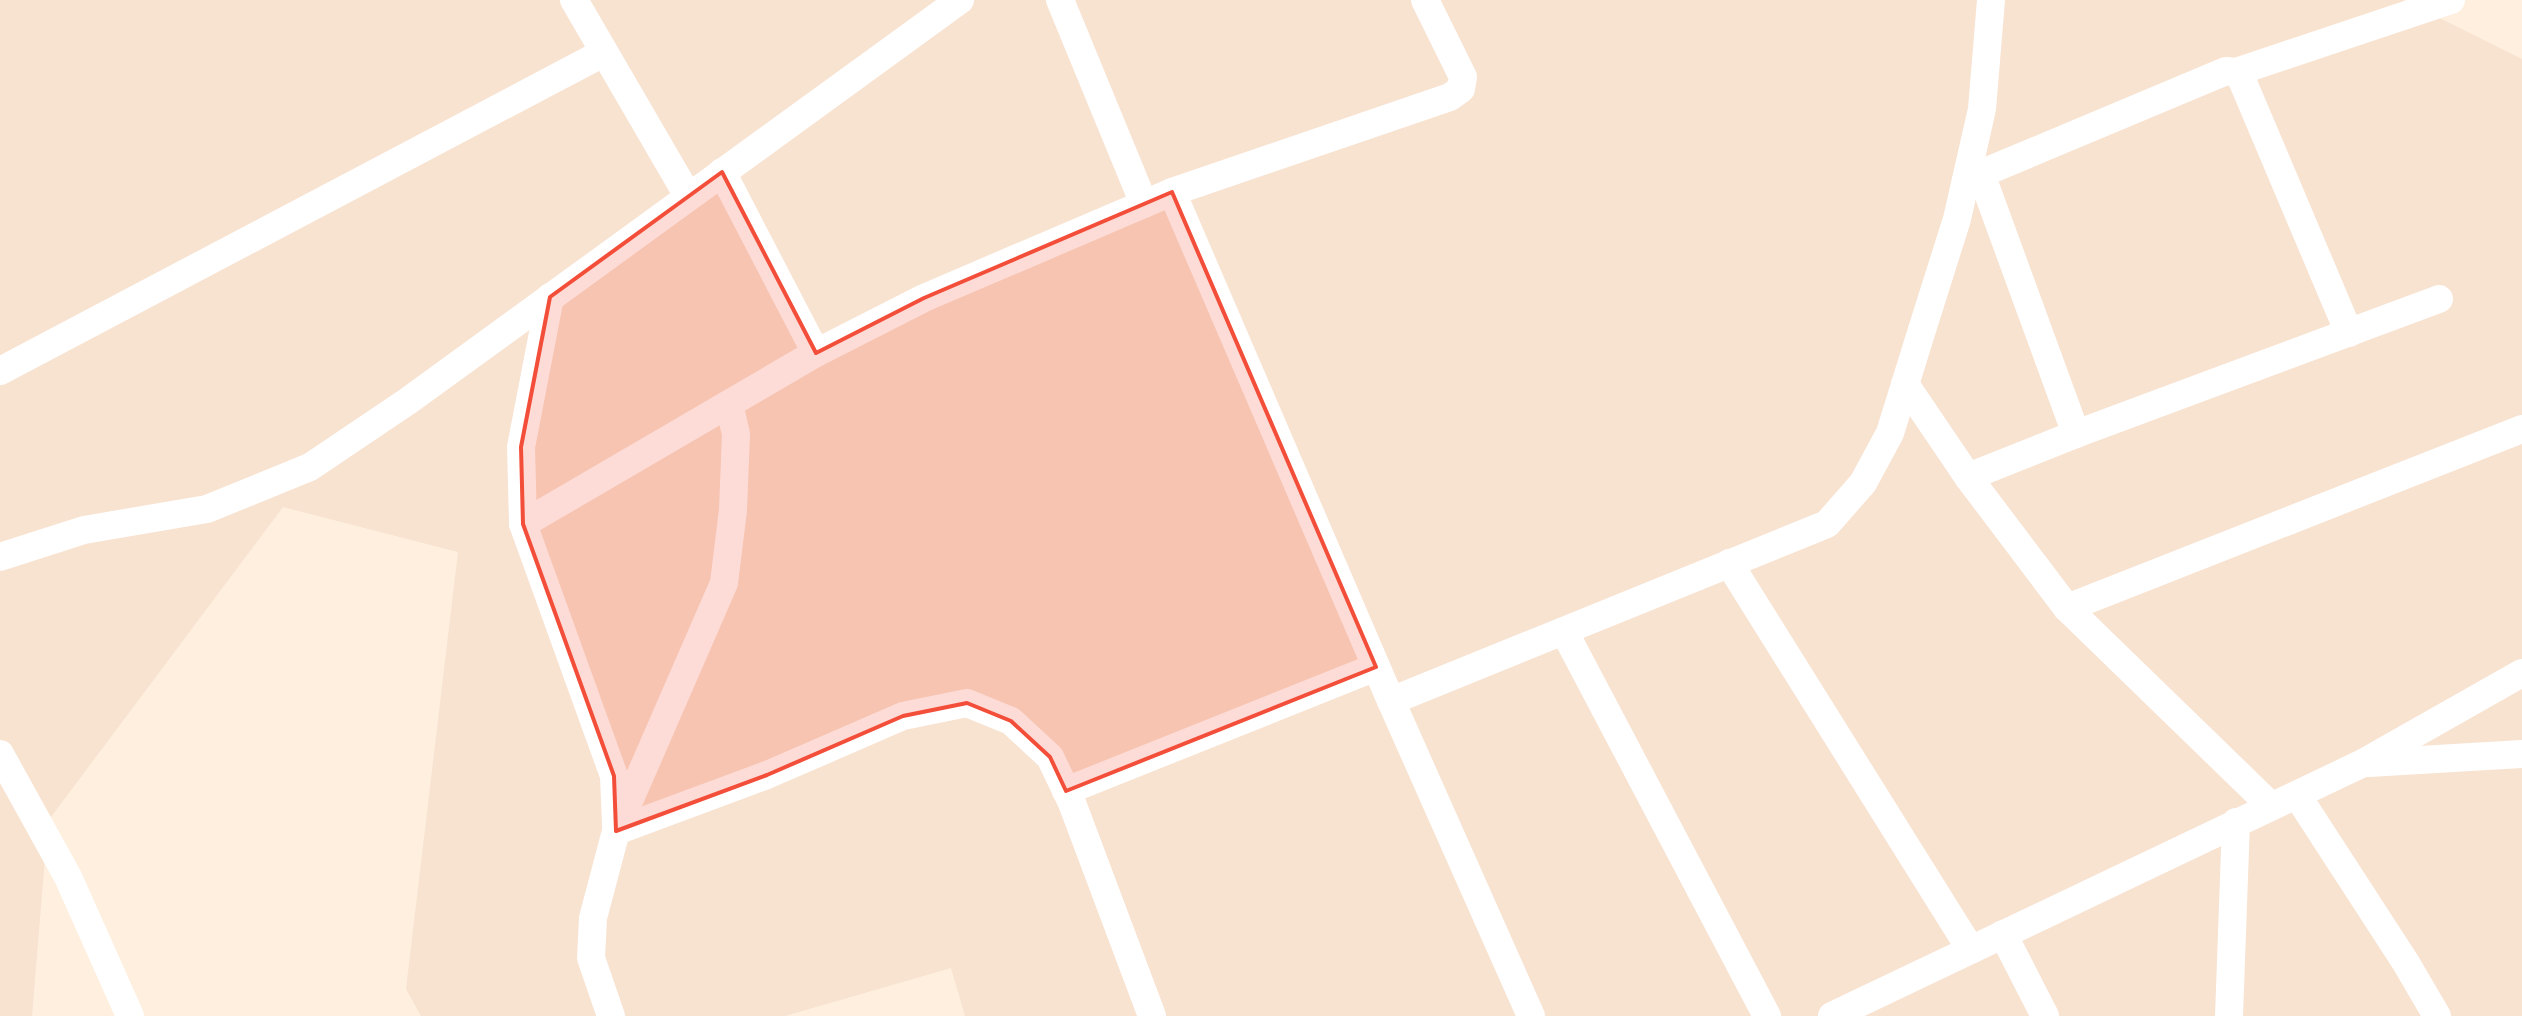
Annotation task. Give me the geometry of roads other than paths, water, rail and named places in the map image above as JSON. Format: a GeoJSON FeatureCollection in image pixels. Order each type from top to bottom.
{"type":"FeatureCollection","features":[{"type":"Feature","properties":{"kind":"street"},"geometry":{"type":"LineString","coordinates":[[574,0],[688,196]]}},
{"type":"Feature","properties":{"kind":"street"},"geometry":{"type":"LineString","coordinates":[[0,557],[84,530],[207,509],[310,467],[408,401],[960,0]]}},
{"type":"Feature","properties":{"kind":"street"},"geometry":{"type":"LineString","coordinates":[[1060,0],[1144,204]]}},
{"type":"Feature","properties":{"kind":"street"},"geometry":{"type":"LineString","coordinates":[[524,524],[816,352],[924,298],[1172,192],[1450,97],[1460,89],[1463,77],[1425,0]]}},
{"type":"Feature","properties":{"kind":"street"},"geometry":{"type":"LineString","coordinates":[[1391,701],[1827,524],[1867,474],[1890,433],[1957,219],[1974,177],[1991,0]]}},
{"type":"Feature","properties":{"kind":"street"},"geometry":{"type":"LineString","coordinates":[[1974,177],[2226,71],[2236,72],[2451,0]]}},
{"type":"Feature","properties":{"kind":"street"},"geometry":{"type":"LineString","coordinates":[[0,371],[604,54]]}},
{"type":"Feature","properties":{"kind":"street"},"geometry":{"type":"LineString","coordinates":[[2236,72],[2242,80],[2349,333]]}},
{"type":"Feature","properties":{"kind":"street"},"geometry":{"type":"LineString","coordinates":[[722,172],[816,352]]}},
{"type":"Feature","properties":{"kind":"street"},"geometry":{"type":"LineString","coordinates":[[1974,177],[2076,434]]}},
{"type":"Feature","properties":{"kind":"street"},"geometry":{"type":"LineString","coordinates":[[1172,192],[1376,667],[1531,1016]]}},
{"type":"Feature","properties":{"kind":"street"},"geometry":{"type":"LineString","coordinates":[[550,297],[521,447],[524,524],[614,776],[616,831]]}},
{"type":"Feature","properties":{"kind":"street"},"geometry":{"type":"LineString","coordinates":[[1968,477],[2076,434],[2438,300]]}},
{"type":"Feature","properties":{"kind":"street"},"geometry":{"type":"LineString","coordinates":[[1905,384],[1968,477],[2067,608],[2271,806]]}},
{"type":"Feature","properties":{"kind":"street"},"geometry":{"type":"LineString","coordinates":[[611,1016],[591,958],[593,918],[616,831],[724,583],[733,510],[736,434],[729,404]]}},
{"type":"Feature","properties":{"kind":"street"},"geometry":{"type":"LineString","coordinates":[[2067,608],[2522,429]]}},
{"type":"Feature","properties":{"kind":"street"},"geometry":{"type":"LineString","coordinates":[[1729,563],[1971,950]]}},
{"type":"Feature","properties":{"kind":"street"},"geometry":{"type":"LineString","coordinates":[[1564,631],[1767,1016]]}},
{"type":"Feature","properties":{"kind":"street"},"geometry":{"type":"LineString","coordinates":[[1066,791],[1376,667]]}},
{"type":"Feature","properties":{"kind":"street"},"geometry":{"type":"LineString","coordinates":[[1832,1016],[2363,763],[2522,673]]}},
{"type":"Feature","properties":{"kind":"street"},"geometry":{"type":"LineString","coordinates":[[616,831],[767,775],[903,716],[967,704],[1011,721],[1050,757],[1066,791],[1152,1016]]}},
{"type":"Feature","properties":{"kind":"street"},"geometry":{"type":"LineString","coordinates":[[0,754],[68,877],[130,1016]]}},
{"type":"Feature","properties":{"kind":"street"},"geometry":{"type":"LineString","coordinates":[[2363,763],[2522,754]]}},
{"type":"Feature","properties":{"kind":"street"},"geometry":{"type":"LineString","coordinates":[[2297,794],[2406,963],[2437,1016]]}},
{"type":"Feature","properties":{"kind":"street"},"geometry":{"type":"LineString","coordinates":[[2229,1016],[2236,822]]}},
{"type":"Feature","properties":{"kind":"street"},"geometry":{"type":"LineString","coordinates":[[2003,934],[2044,1016]]}}]}
